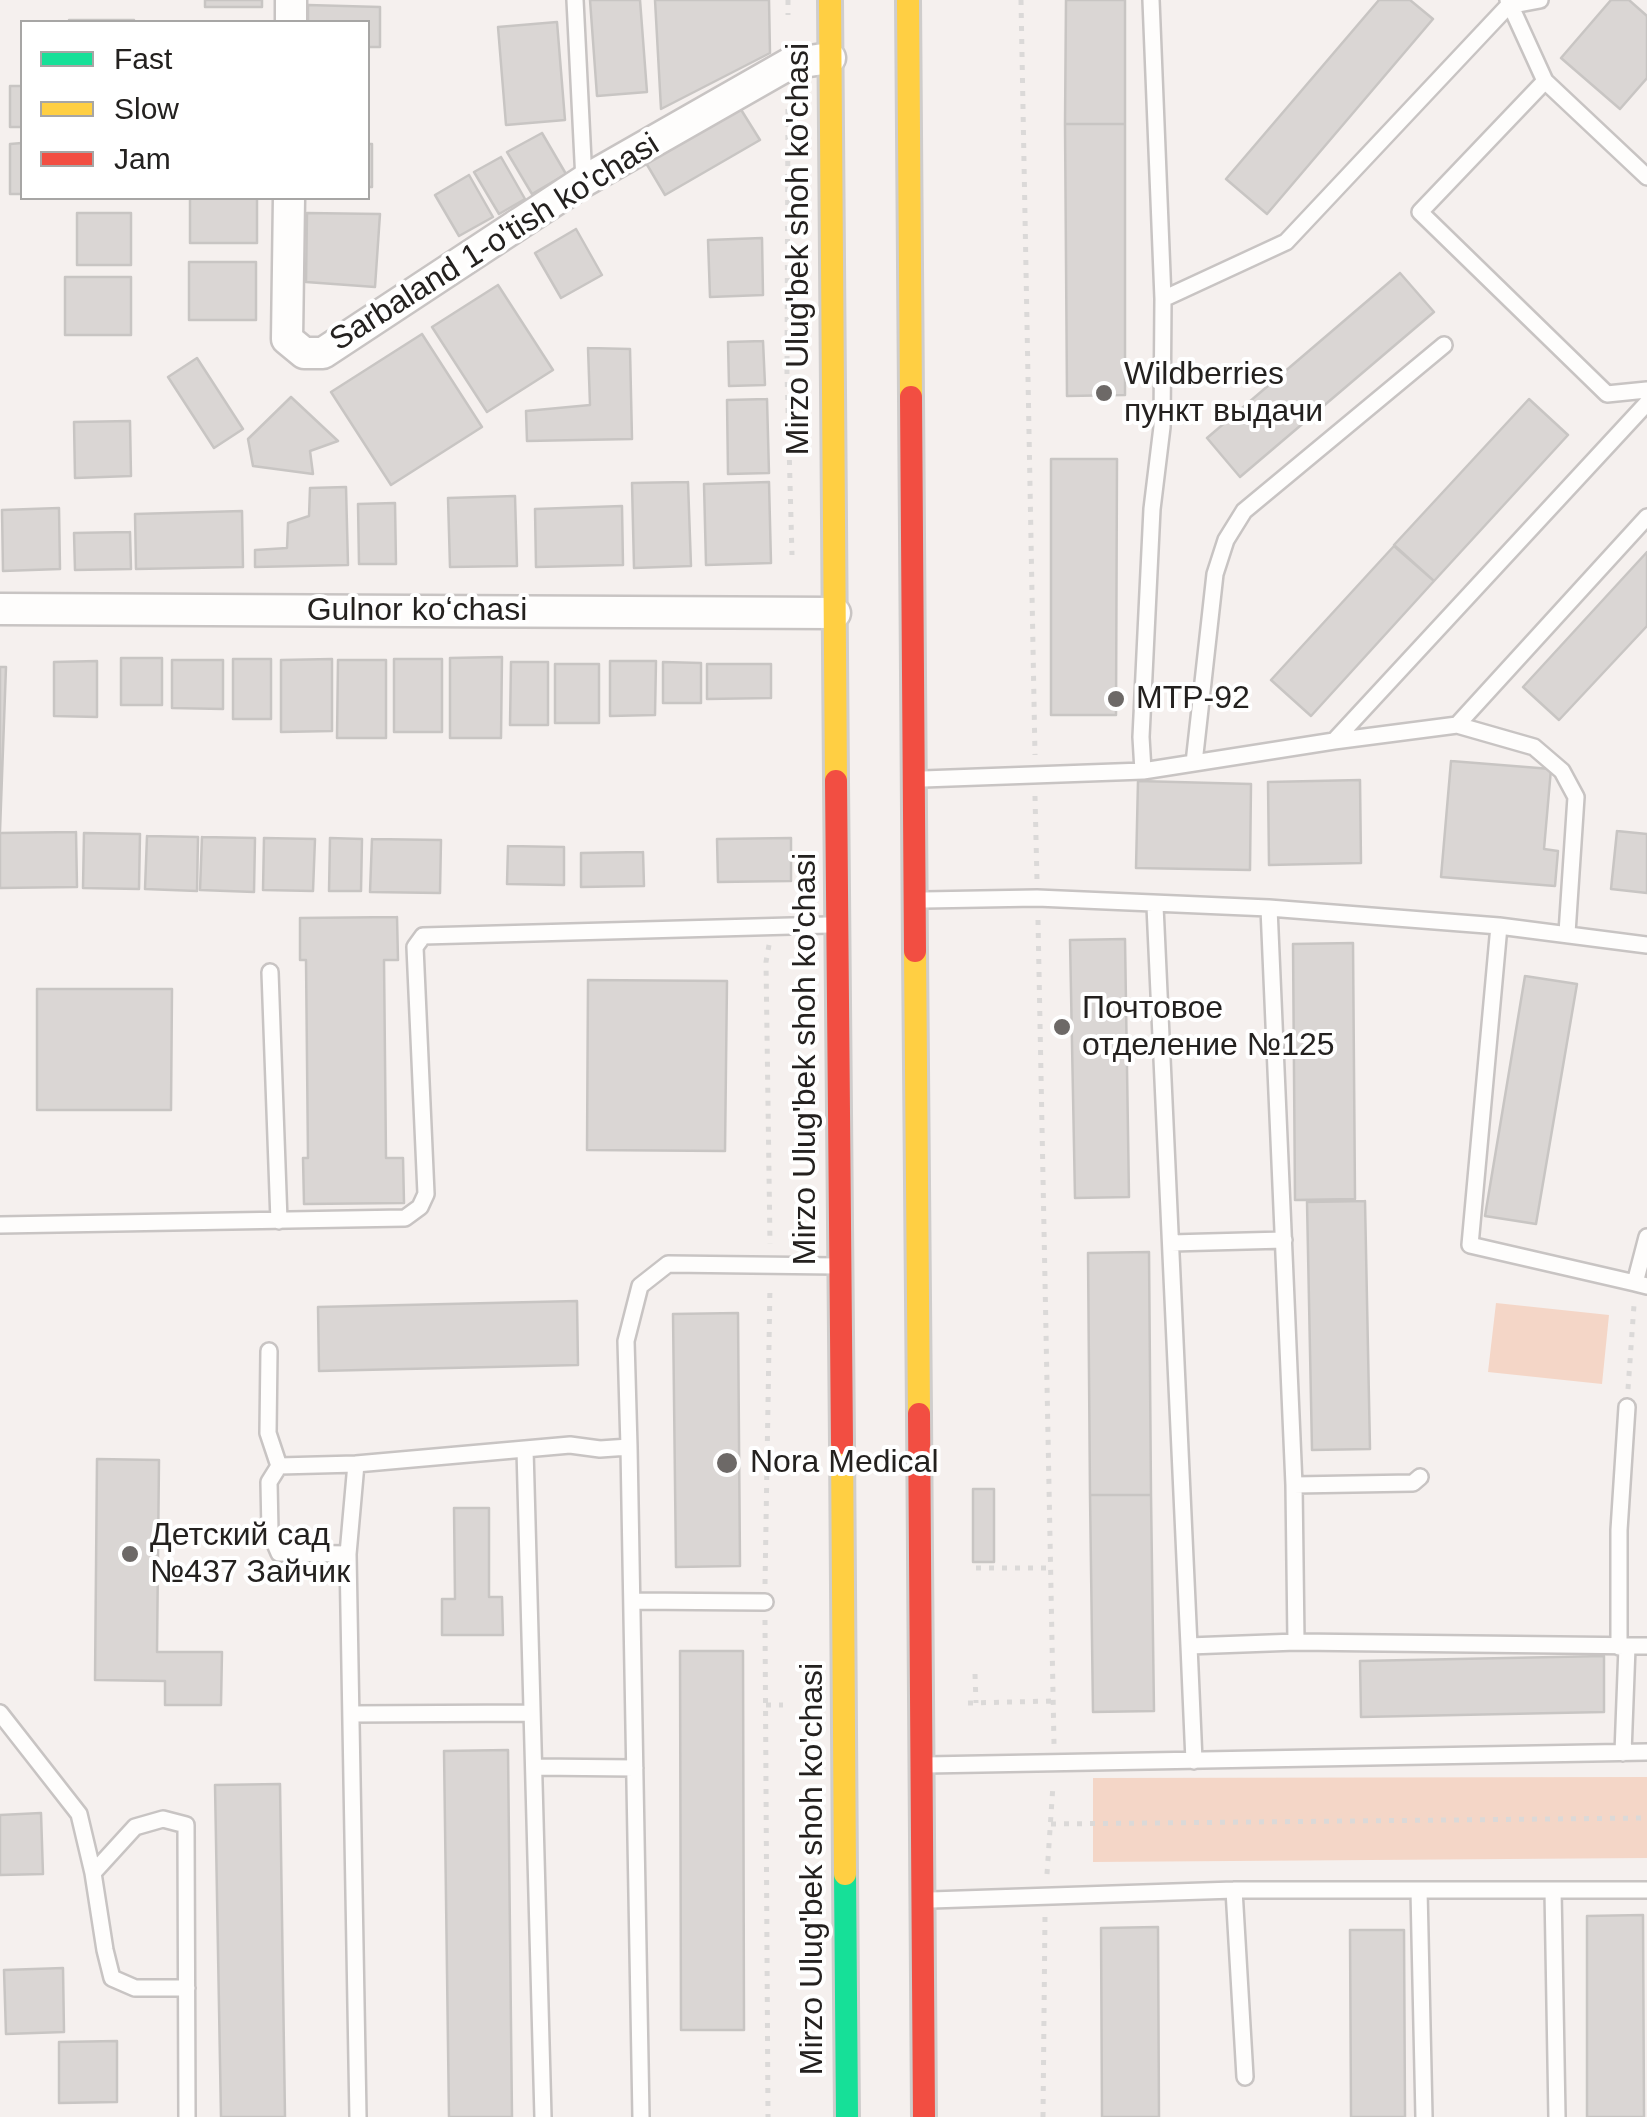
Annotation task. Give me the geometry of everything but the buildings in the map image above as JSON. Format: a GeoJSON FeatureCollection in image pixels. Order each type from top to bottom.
{"type":"FeatureCollection","features":[{"type":"Feature","properties":{"kind":"main road","name":"Mirzo Ulug'bek shoh ko'chasi"},"geometry":{"type":"LineString","coordinates":[[830,0],[840,1266],[856,2032],[847,2117]]}},
{"type":"Feature","properties":{"kind":"main road"},"geometry":{"type":"LineString","coordinates":[[908,0],[922,1765],[922,1900],[914,2032],[924,2117]]}},
{"type":"Feature","properties":{"kind":"street","name":"Sarbaland 1-o'tish ko'chasi"},"geometry":{"type":"LineString","coordinates":[[288,200],[286,338],[304,353],[324,353],[584,181],[788,64],[830,58]]}},
{"type":"Feature","properties":{"kind":"street","name":"Gulnor koʻchasi"},"geometry":{"type":"LineString","coordinates":[[0,609],[835,613]]}},
{"type":"Feature","properties":{"kind":"lane"},"geometry":{"type":"LineString","coordinates":[[575,0],[584,181]]}},
{"type":"Feature","properties":{"kind":"lane"},"geometry":{"type":"LineString","coordinates":[[1143,770],[1141,737],[1152,508],[1162,426],[1163,299],[1151,0]]}},
{"type":"Feature","properties":{"kind":"lane"},"geometry":{"type":"LineString","coordinates":[[1163,299],[1286,242],[1508,3],[1540,0]]}},
{"type":"Feature","properties":{"kind":"lane"},"geometry":{"type":"LineString","coordinates":[[1508,3],[1545,80],[1647,177]]}},
{"type":"Feature","properties":{"kind":"lane"},"geometry":{"type":"LineString","coordinates":[[1545,80],[1420,212],[1606,394],[1647,390]]}},
{"type":"Feature","properties":{"kind":"lane"},"geometry":{"type":"LineString","coordinates":[[1194,763],[1215,574],[1226,540],[1244,512],[1444,345]]}},
{"type":"Feature","properties":{"kind":"lane"},"geometry":{"type":"LineString","coordinates":[[1334,741],[1647,403]]}},
{"type":"Feature","properties":{"kind":"lane"},"geometry":{"type":"LineString","coordinates":[[1457,725],[1647,516]]}},
{"type":"Feature","properties":{"kind":"lane"},"geometry":{"type":"LineString","coordinates":[[914,779],[1143,770],[1457,725],[1534,747],[1562,771],[1576,796],[1567,933]]}},
{"type":"Feature","properties":{"kind":"lane"},"geometry":{"type":"LineString","coordinates":[[915,900],[1037,898],[1269,908],[1499,926],[1647,945]]}},
{"type":"Feature","properties":{"kind":"lane"},"geometry":{"type":"LineString","coordinates":[[1155,906],[1194,1761]]}},
{"type":"Feature","properties":{"kind":"lane"},"geometry":{"type":"LineString","coordinates":[[1269,908],[1294,1485],[1296,1642]]}},
{"type":"Feature","properties":{"kind":"lane"},"geometry":{"type":"LineString","coordinates":[[0,1225],[405,1218],[420,1207],[426,1194],[415,948],[423,936],[838,925]]}},
{"type":"Feature","properties":{"kind":"lane"},"geometry":{"type":"LineString","coordinates":[[1499,926],[1470,1245],[1641,1285],[1647,1237]]}},
{"type":"Feature","properties":{"kind":"lane"},"geometry":{"type":"LineString","coordinates":[[270,972],[278,1221]]}},
{"type":"Feature","properties":{"kind":"lane"},"geometry":{"type":"LineString","coordinates":[[1171,1244],[1284,1240]]}},
{"type":"Feature","properties":{"kind":"lane"},"geometry":{"type":"LineString","coordinates":[[641,2117],[626,1341],[640,1286],[668,1264],[840,1266]]}},
{"type":"Feature","properties":{"kind":"lane"},"geometry":{"type":"LineString","coordinates":[[269,1351],[268,1433],[279,1466]]}},
{"type":"Feature","properties":{"kind":"lane"},"geometry":{"type":"LineString","coordinates":[[1623,1753],[1619,1530],[1626,1407]]}},
{"type":"Feature","properties":{"kind":"lane"},"geometry":{"type":"LineString","coordinates":[[279,1466],[356,1464],[570,1445],[629,1447]]}},
{"type":"Feature","properties":{"kind":"lane"},"geometry":{"type":"LineString","coordinates":[[525,1449],[544,2117]]}},
{"type":"Feature","properties":{"kind":"lane"},"geometry":{"type":"LineString","coordinates":[[356,1464],[348,1554],[358,2117]]}},
{"type":"Feature","properties":{"kind":"lane"},"geometry":{"type":"LineString","coordinates":[[279,1466],[269,1482],[270,1532],[279,1553],[348,1554]]}},
{"type":"Feature","properties":{"kind":"lane"},"geometry":{"type":"LineString","coordinates":[[1294,1485],[1413,1483],[1420,1476]]}},
{"type":"Feature","properties":{"kind":"lane"},"geometry":{"type":"LineString","coordinates":[[632,1601],[765,1602]]}},
{"type":"Feature","properties":{"kind":"lane"},"geometry":{"type":"LineString","coordinates":[[1189,1646],[1296,1642],[1647,1646]]}},
{"type":"Feature","properties":{"kind":"lane"},"geometry":{"type":"LineString","coordinates":[[0,1713],[78,1814],[94,1873],[104,1950],[112,1978],[135,1988],[188,1988]]}},
{"type":"Feature","properties":{"kind":"lane"},"geometry":{"type":"LineString","coordinates":[[351,1714],[532,1713]]}},
{"type":"Feature","properties":{"kind":"lane"},"geometry":{"type":"LineString","coordinates":[[922,1765],[1647,1752]]}},
{"type":"Feature","properties":{"kind":"lane"},"geometry":{"type":"LineString","coordinates":[[534,1767],[635,1768]]}},
{"type":"Feature","properties":{"kind":"lane"},"geometry":{"type":"LineString","coordinates":[[94,1873],[135,1827],[164,1818],[186,1826],[187,2117]]}},
{"type":"Feature","properties":{"kind":"lane"},"geometry":{"type":"LineString","coordinates":[[922,1900],[1234,1890],[1647,1890]]}},
{"type":"Feature","properties":{"kind":"lane"},"geometry":{"type":"LineString","coordinates":[[1234,1890],[1245,2076]]}},
{"type":"Feature","properties":{"kind":"lane"},"geometry":{"type":"LineString","coordinates":[[1419,1890],[1424,2117]]}},
{"type":"Feature","properties":{"kind":"lane"},"geometry":{"type":"LineString","coordinates":[[1553,1890],[1557,2117]]}},
{"type":"Feature","properties":{"kind":"path"},"geometry":{"type":"LineString","coordinates":[[788,0],[792,557]]}},
{"type":"Feature","properties":{"kind":"path"},"geometry":{"type":"LineString","coordinates":[[1021,0],[1054,1701],[1043,2117]]}},
{"type":"Feature","properties":{"kind":"path"},"geometry":{"type":"LineString","coordinates":[[768,2117],[765,1602],[771,1264],[766,962],[773,926]]}},
{"type":"Feature","properties":{"kind":"path"},"geometry":{"type":"LineString","coordinates":[[1626,1407],[1641,1285]]}},
{"type":"Feature","properties":{"kind":"path"},"geometry":{"type":"LineString","coordinates":[[976,1568],[1051,1568]]}},
{"type":"Feature","properties":{"kind":"path"},"geometry":{"type":"LineString","coordinates":[[975,1674],[972,1703],[1054,1701]]}},
{"type":"Feature","properties":{"kind":"path"},"geometry":{"type":"LineString","coordinates":[[765,1705],[783,1705]]}},
{"type":"Feature","properties":{"kind":"path"},"geometry":{"type":"LineString","coordinates":[[1051,1824],[1647,1818]]}},
{"type":"Feature","properties":{"kind":"shaded area"},"geometry":{"type":"Polygon","coordinates":[[[1496,1303],[1609,1315],[1602,1384],[1488,1372],[1496,1303]]]}},
{"type":"Feature","properties":{"kind":"shaded area"},"geometry":{"type":"Polygon","coordinates":[[[1647,1777],[1647,1858],[1093,1862],[1093,1778],[1647,1777]]]}},
{"type":"Feature","properties":{"kind":"traffic: fast"},"geometry":{"type":"LineString","coordinates":[[845,1874],[847,2117]]}},
{"type":"Feature","properties":{"kind":"traffic: slow"},"geometry":{"type":"LineString","coordinates":[[830,0],[836,781]]}},
{"type":"Feature","properties":{"kind":"traffic: slow"},"geometry":{"type":"LineString","coordinates":[[908,0],[911,397]]}},
{"type":"Feature","properties":{"kind":"traffic: slow"},"geometry":{"type":"LineString","coordinates":[[915,951],[919,1414]]}},
{"type":"Feature","properties":{"kind":"traffic: slow"},"geometry":{"type":"LineString","coordinates":[[842,1443],[845,1874]]}},
{"type":"Feature","properties":{"kind":"traffic: jam"},"geometry":{"type":"LineString","coordinates":[[911,397],[915,951]]}},
{"type":"Feature","properties":{"kind":"traffic: jam"},"geometry":{"type":"LineString","coordinates":[[836,781],[842,1443]]}},
{"type":"Feature","properties":{"kind":"traffic: jam"},"geometry":{"type":"LineString","coordinates":[[919,1414],[924,2117]]}},
{"type":"Feature","properties":{"kind":"place","name":"Wildberries пункт выдачи"},"geometry":{"type":"Point","coordinates":[1104,393]}},
{"type":"Feature","properties":{"kind":"place","name":"MTP-92"},"geometry":{"type":"Point","coordinates":[1116,699]}},
{"type":"Feature","properties":{"kind":"place","name":"Почтовое отделение №125"},"geometry":{"type":"Point","coordinates":[1062,1027]}},
{"type":"Feature","properties":{"kind":"place","name":"Nora Medical"},"geometry":{"type":"Point","coordinates":[727,1463]}},
{"type":"Feature","properties":{"kind":"place","name":"Детский сад №437 Зайчик"},"geometry":{"type":"Point","coordinates":[130,1554]}}]}
